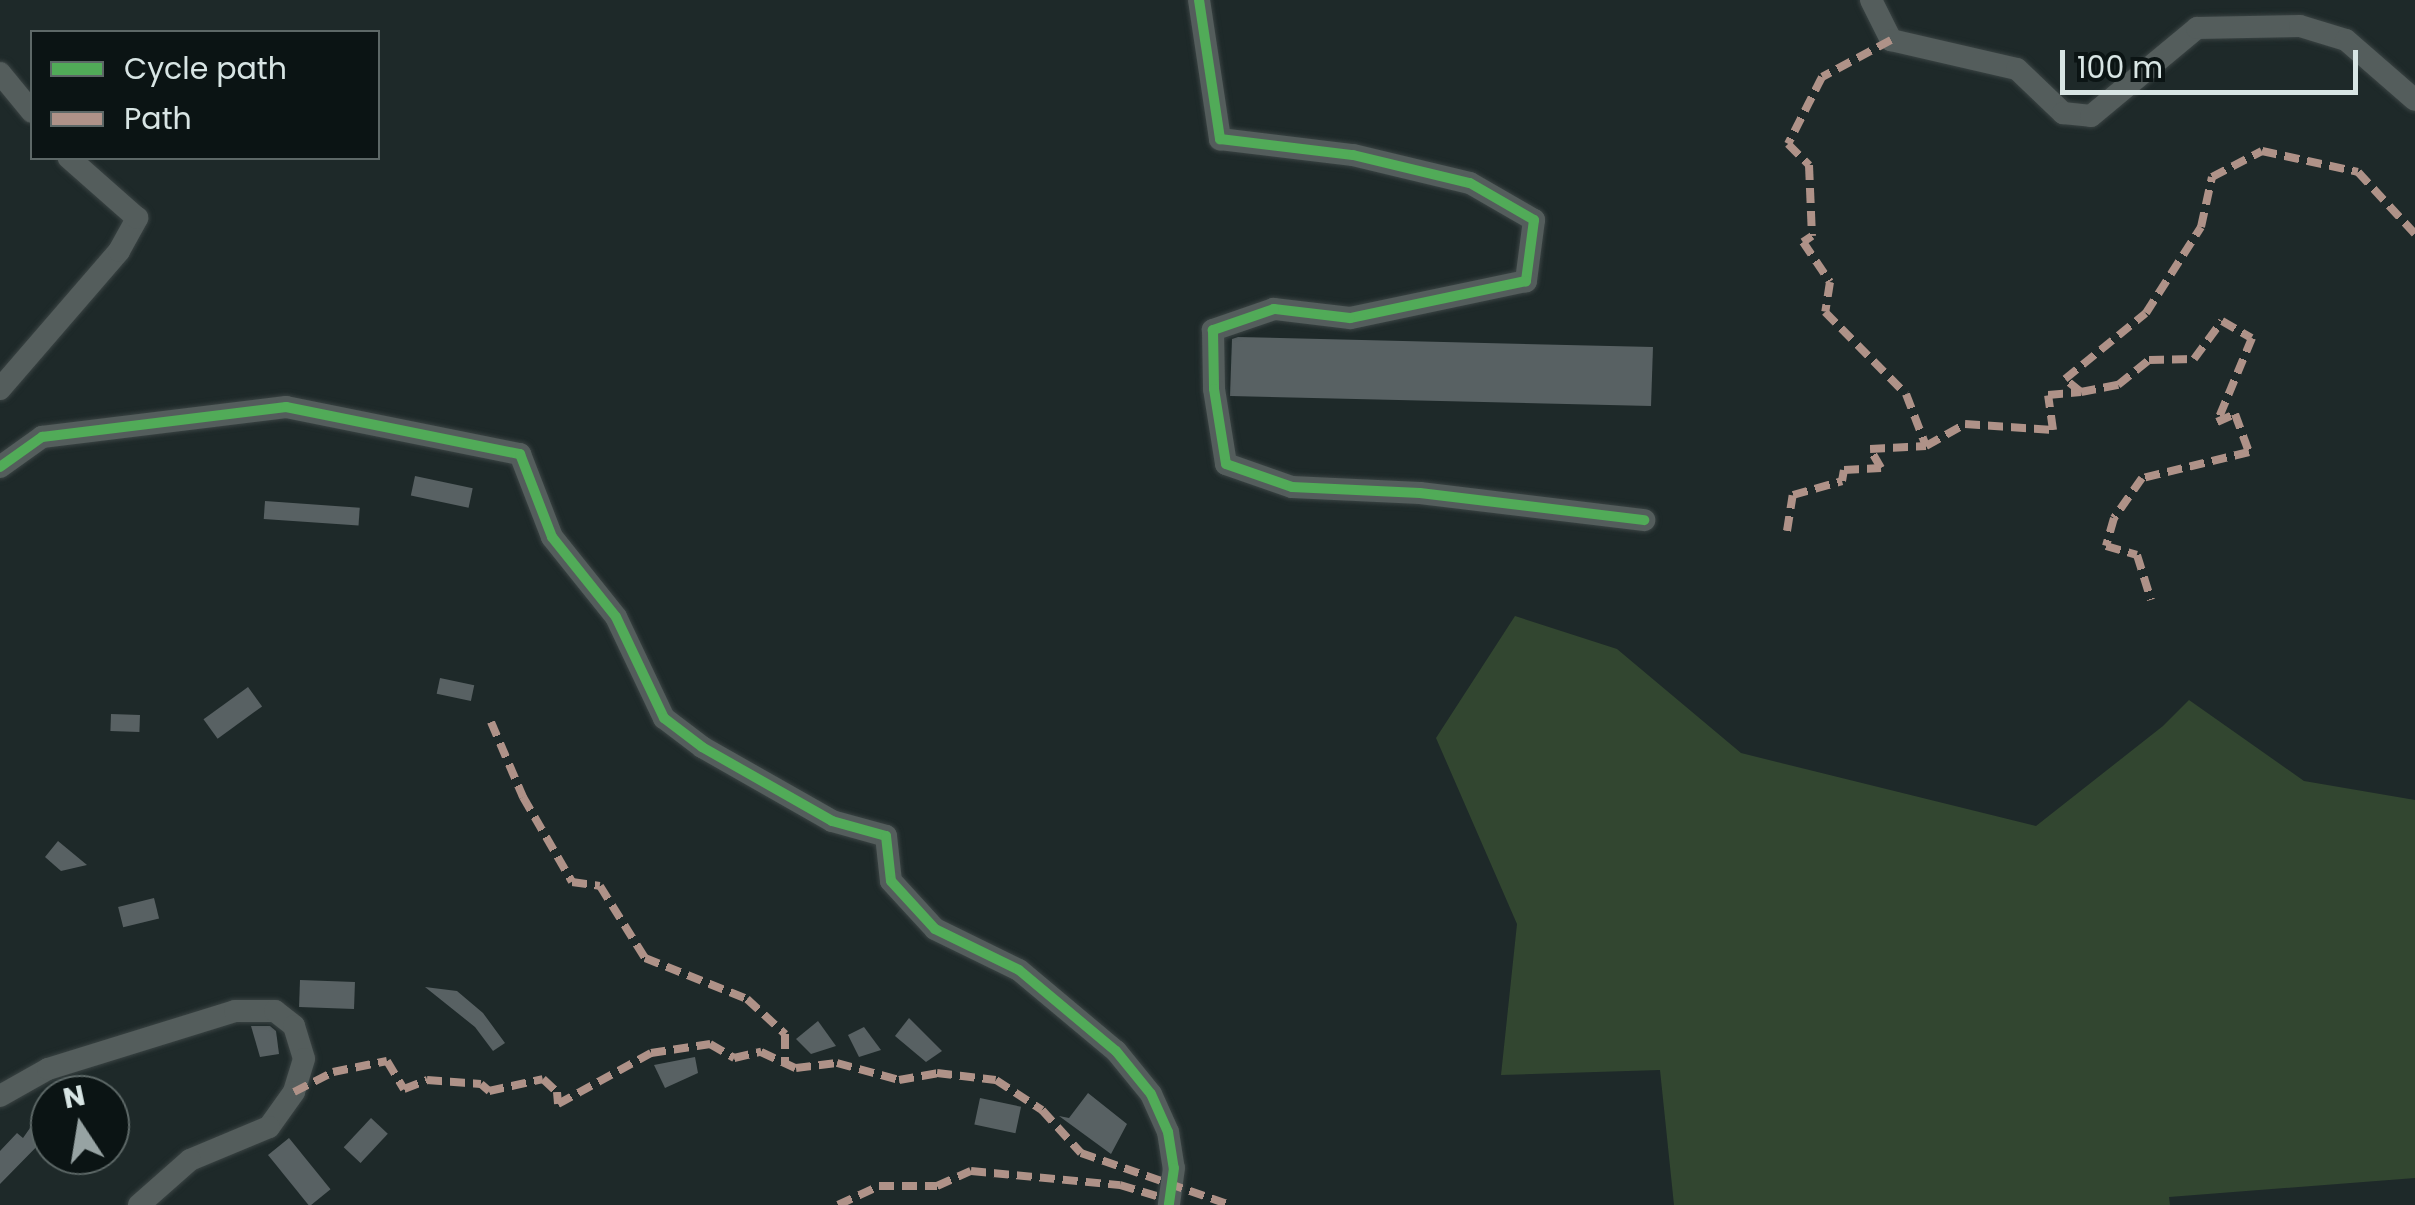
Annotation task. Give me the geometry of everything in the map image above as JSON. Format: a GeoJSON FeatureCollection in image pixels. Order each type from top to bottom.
{"type":"FeatureCollection","features":[{"type":"Feature","properties":{"kind":"street"},"geometry":{"type":"LineString","coordinates":[[1199,0],[1220,140],[1353,155],[1470,183],[1534,220],[1526,281],[1350,318],[1274,309],[1213,330],[1214,390],[1226,464],[1292,488],[1420,493],[1644,520]]}},
{"type":"Feature","properties":{"kind":"street"},"geometry":{"type":"LineString","coordinates":[[1871,0],[1891,40],[2017,69],[2063,114],[2091,116],[2197,28],[2300,26],[2346,40],[2415,100]]}},
{"type":"Feature","properties":{"kind":"street"},"geometry":{"type":"LineString","coordinates":[[0,72],[30,110]]}},
{"type":"Feature","properties":{"kind":"street"},"geometry":{"type":"LineString","coordinates":[[0,390],[120,251],[137,218],[71,160]]}},
{"type":"Feature","properties":{"kind":"street"},"geometry":{"type":"LineString","coordinates":[[0,467],[42,437],[286,407],[520,454],[552,536],[616,618],[664,718],[702,747],[832,821],[886,836],[891,881],[935,930],[1019,970],[1116,1051],[1151,1094],[1168,1132],[1175,1204]]}},
{"type":"Feature","properties":{"kind":"street"},"geometry":{"type":"LineString","coordinates":[[0,1096],[48,1069],[234,1011],[275,1010],[294,1026],[304,1059],[294,1092],[269,1127],[190,1160],[139,1205]]}},
{"type":"Feature","properties":{"kind":"green space"},"geometry":{"type":"Polygon","coordinates":[[[1515,616],[1617,649],[1741,753],[2036,826],[2163,726],[2189,700],[2304,781],[2415,800],[2415,1178],[2169,1197],[2170,1205],[1674,1205],[1660,1070],[1501,1075],[1517,924],[1436,738],[1515,616]]]}},
{"type":"Feature","properties":{"kind":"building"},"geometry":{"type":"Polygon","coordinates":[[[1232,339],[1653,347],[1651,406],[1230,396],[1232,339]]]}},
{"type":"Feature","properties":{"kind":"building"},"geometry":{"type":"Polygon","coordinates":[[[415,476],[473,488],[469,508],[411,496],[415,476]]]}},
{"type":"Feature","properties":{"kind":"building"},"geometry":{"type":"Polygon","coordinates":[[[265,501],[360,508],[359,526],[264,519],[265,501]]]}},
{"type":"Feature","properties":{"kind":"building"},"geometry":{"type":"Polygon","coordinates":[[[440,678],[474,685],[471,701],[437,694],[440,678]]]}},
{"type":"Feature","properties":{"kind":"building"},"geometry":{"type":"Polygon","coordinates":[[[248,687],[262,706],[218,739],[204,719],[248,687]]]}},
{"type":"Feature","properties":{"kind":"building"},"geometry":{"type":"Polygon","coordinates":[[[111,714],[140,715],[139,732],[110,731],[111,714]]]}},
{"type":"Feature","properties":{"kind":"building"},"geometry":{"type":"Polygon","coordinates":[[[58,841],[87,865],[61,871],[45,857],[58,841]]]}},
{"type":"Feature","properties":{"kind":"building"},"geometry":{"type":"Polygon","coordinates":[[[154,898],[159,918],[123,927],[118,907],[154,898]]]}},
{"type":"Feature","properties":{"kind":"building"},"geometry":{"type":"Polygon","coordinates":[[[300,980],[355,982],[354,1009],[299,1007],[300,980]]]}},
{"type":"Feature","properties":{"kind":"building"},"geometry":{"type":"Polygon","coordinates":[[[425,987],[457,991],[483,1013],[505,1043],[493,1051],[475,1027],[425,987]]]}},
{"type":"Feature","properties":{"kind":"building"},"geometry":{"type":"Polygon","coordinates":[[[909,1018],[942,1051],[926,1062],[895,1036],[909,1018]]]}},
{"type":"Feature","properties":{"kind":"building"},"geometry":{"type":"Polygon","coordinates":[[[818,1021],[836,1046],[811,1054],[796,1039],[818,1021]]]}},
{"type":"Feature","properties":{"kind":"building"},"geometry":{"type":"Polygon","coordinates":[[[251,1026],[270,1026],[276,1031],[279,1054],[260,1057],[251,1026]]]}},
{"type":"Feature","properties":{"kind":"building"},"geometry":{"type":"Polygon","coordinates":[[[864,1027],[881,1050],[859,1057],[848,1035],[864,1027]]]}},
{"type":"Feature","properties":{"kind":"building"},"geometry":{"type":"Polygon","coordinates":[[[695,1057],[698,1073],[665,1088],[654,1065],[695,1057]]]}},
{"type":"Feature","properties":{"kind":"building"},"geometry":{"type":"Polygon","coordinates":[[[1088,1093],[1127,1124],[1111,1154],[1059,1116],[1069,1118],[1088,1093]]]}},
{"type":"Feature","properties":{"kind":"building"},"geometry":{"type":"Polygon","coordinates":[[[980,1098],[1021,1107],[1015,1133],[974,1124],[980,1098]]]}},
{"type":"Feature","properties":{"kind":"building"},"geometry":{"type":"Polygon","coordinates":[[[371,1118],[388,1134],[361,1163],[344,1147],[371,1118]]]}},
{"type":"Feature","properties":{"kind":"building"},"geometry":{"type":"Polygon","coordinates":[[[30,1128],[30,1153],[0,1184],[0,1151],[17,1133],[23,1138],[30,1128]]]}},
{"type":"Feature","properties":{"kind":"building"},"geometry":{"type":"Polygon","coordinates":[[[289,1138],[331,1189],[309,1205],[268,1155],[289,1138]]]}},
{"type":"Feature","properties":{"kind":"marked path"},"geometry":{"type":"LineString","coordinates":[[1891,40],[1822,77],[1788,144],[1809,165],[1812,236],[1803,242],[1830,282],[1825,312],[1906,394],[1926,446],[1965,424],[2053,430],[2048,395],[2081,392],[2065,379],[2146,313],[2201,227],[2212,177],[2262,151],[2358,172],[2415,234]]}},
{"type":"Feature","properties":{"kind":"marked path"},"geometry":{"type":"LineString","coordinates":[[2081,392],[2118,385],[2149,360],[2194,359],[2222,321],[2252,338],[2217,422],[2235,414],[2249,452],[2142,478],[2114,518],[2106,546],[2137,555],[2151,600]]}},
{"type":"Feature","properties":{"kind":"marked path"},"geometry":{"type":"LineString","coordinates":[[1787,531],[1793,495],[1842,481],[1844,470],[1881,468],[1870,449],[1926,446]]}},
{"type":"Feature","properties":{"kind":"marked path"},"geometry":{"type":"LineString","coordinates":[[491,722],[523,797],[572,882],[600,886],[645,958],[747,999],[785,1034],[785,1063]]}},
{"type":"Feature","properties":{"kind":"marked path"},"geometry":{"type":"LineString","coordinates":[[294,1092],[333,1072],[387,1061],[404,1089],[427,1080],[481,1084],[489,1091],[543,1079],[557,1092],[558,1104],[651,1053],[710,1044],[734,1058],[761,1052],[796,1068],[837,1063],[899,1080],[937,1073],[996,1080],[1042,1110],[1081,1153],[1230,1205]]}},
{"type":"Feature","properties":{"kind":"marked path"},"geometry":{"type":"LineString","coordinates":[[838,1205],[879,1186],[937,1186],[971,1171],[1120,1185],[1160,1197]]}},
{"type":"Feature","properties":{"kind":"cycle path"},"geometry":{"type":"LineString","coordinates":[[1199,0],[1220,139],[1353,155],[1470,183],[1534,220],[1526,281],[1350,318],[1274,309],[1213,330],[1214,389],[1226,464],[1292,487],[1420,493],[1644,520]]}},
{"type":"Feature","properties":{"kind":"cycle path"},"geometry":{"type":"LineString","coordinates":[[0,467],[42,437],[286,407],[520,454],[552,537],[616,617],[664,718],[702,747],[832,821],[886,836],[891,881],[935,929],[1019,970],[1116,1051],[1151,1094],[1168,1132],[1174,1168],[1169,1205]]}}]}
